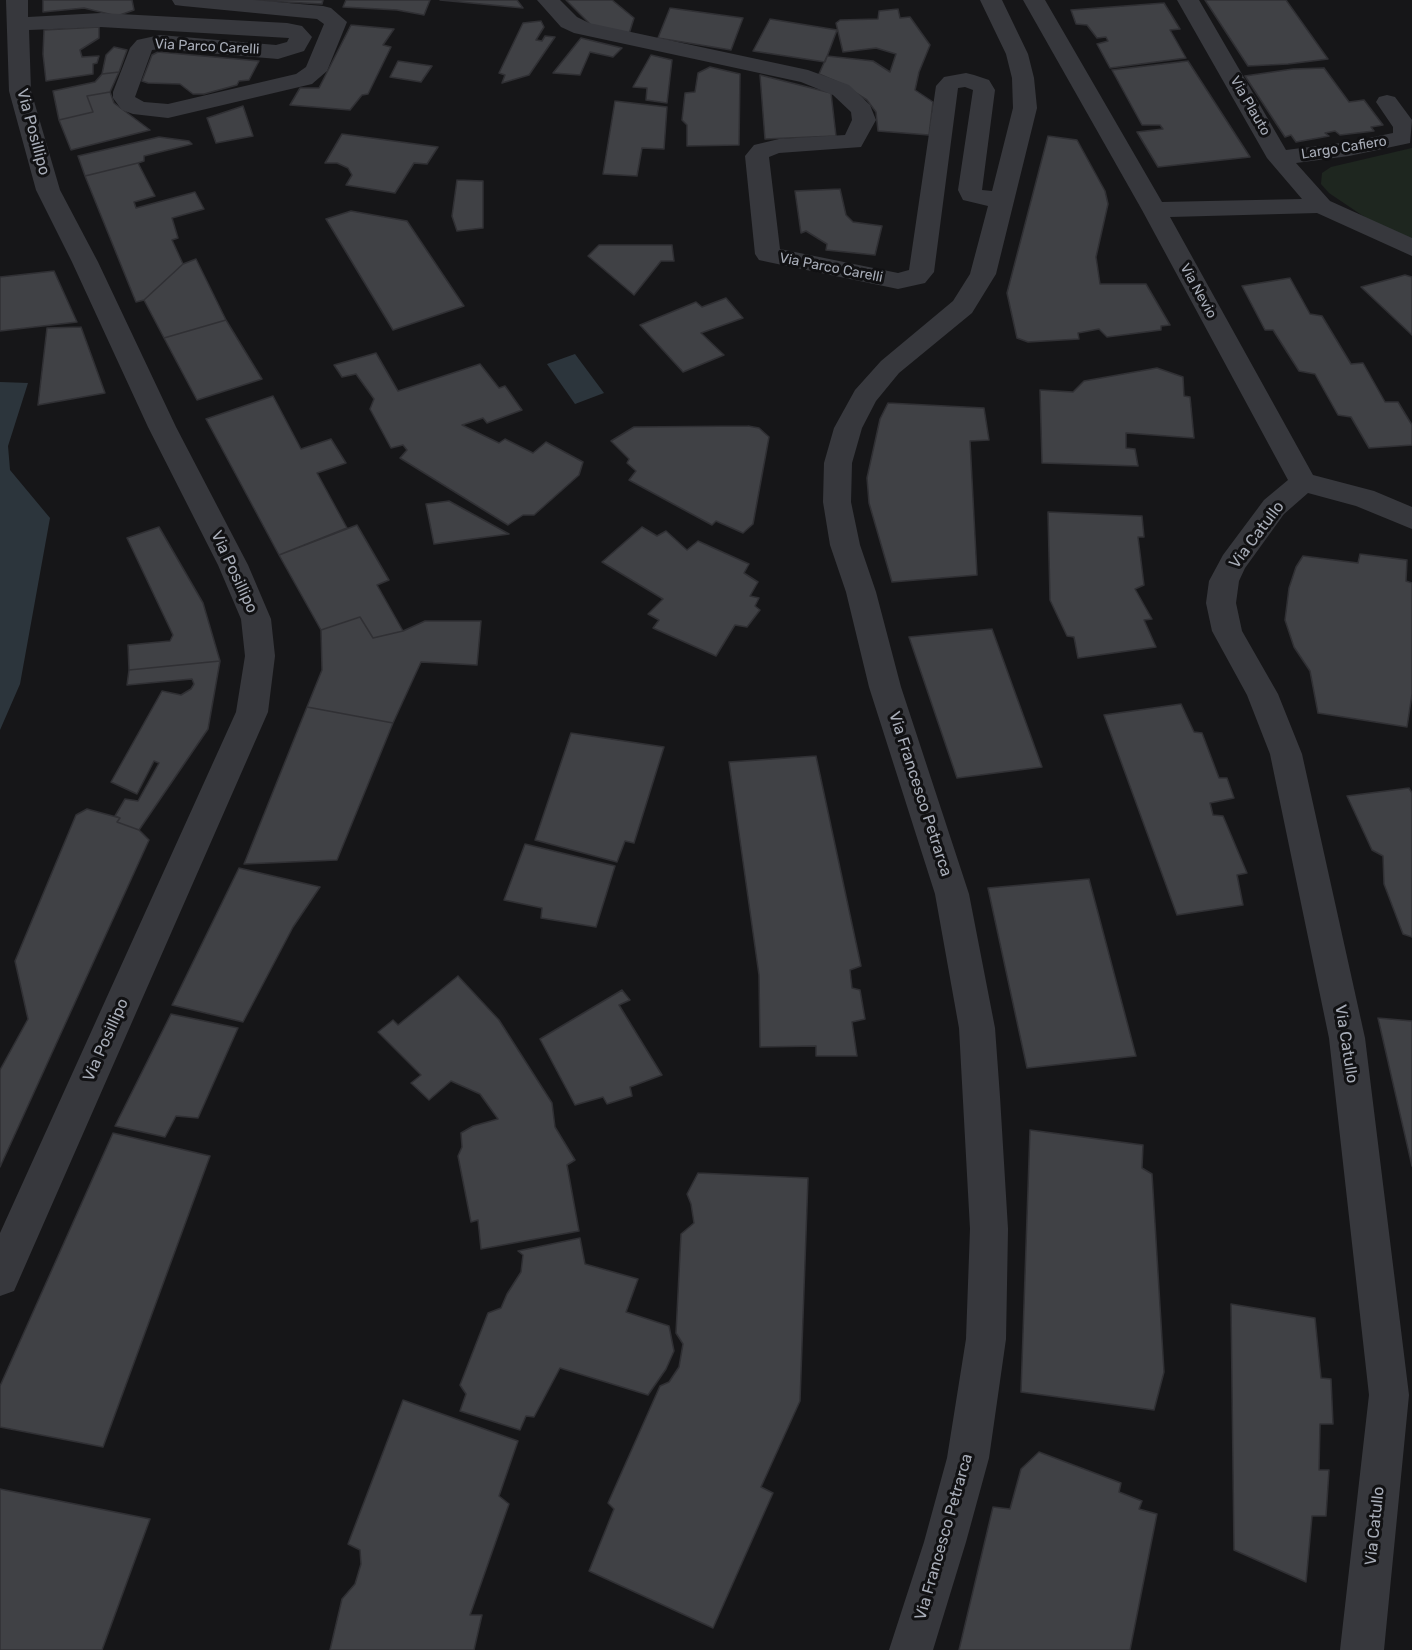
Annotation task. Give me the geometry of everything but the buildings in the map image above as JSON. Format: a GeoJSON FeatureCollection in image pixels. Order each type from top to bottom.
{"type":"FeatureCollection","features":[{"type":"Feature","properties":{"kind":"street","name":"Via Parco Carelli"},"geometry":{"type":"LineString","coordinates":[[16,12],[101,20],[287,30],[294,31],[301,37],[296,46],[278,51],[160,42],[145,45],[141,48],[124,92],[124,98],[130,105],[141,109],[168,111],[304,79],[316,71],[336,21],[323,14],[183,0]]}},
{"type":"Feature","properties":{"kind":"street","name":"Via Parco Carelli"},"geometry":{"type":"LineString","coordinates":[[548,0],[569,22],[582,28],[808,77],[841,90],[862,110],[864,120],[853,142],[779,146],[762,150],[757,156],[768,254],[774,257],[898,281],[916,277],[921,272],[947,86],[952,82],[966,80],[981,85],[984,90],[970,190],[972,195],[980,198],[1001,199]]}},
{"type":"Feature","properties":{"kind":"street","name":"Via Francesco Petrarca"},"geometry":{"type":"LineString","coordinates":[[911,1650],[945,1542],[968,1458],[986,1339],[989,1229],[983,1109],[977,1028],[952,894],[885,687],[861,592],[845,545],[837,502],[838,464],[848,428],[865,396],[890,367],[963,308],[983,274],[1025,108],[1023,78],[1017,54],[991,0]]}},
{"type":"Feature","properties":{"kind":"street","name":"Via Nevio"},"geometry":{"type":"LineString","coordinates":[[1034,0],[1154,210],[1303,482]]}},
{"type":"Feature","properties":{"kind":"street","name":"Via Plauto"},"geometry":{"type":"LineString","coordinates":[[1188,0],[1279,158],[1321,206],[1412,248]]}},
{"type":"Feature","properties":{"kind":"street","name":"Via Posillipo"},"geometry":{"type":"LineString","coordinates":[[0,1277],[252,712],[260,656],[256,619],[233,565],[162,427],[85,262],[48,190],[20,91],[16,12]]}},
{"type":"Feature","properties":{"kind":"street","name":"Largo Cafiero"},"geometry":{"type":"LineString","coordinates":[[1279,158],[1348,149],[1402,138],[1406,131],[1405,127],[1387,102]]}},
{"type":"Feature","properties":{"kind":"street","name":"Via Plauto"},"geometry":{"type":"LineString","coordinates":[[1154,210],[1321,206]]}},
{"type":"Feature","properties":{"kind":"street"},"geometry":{"type":"LineString","coordinates":[[1303,482],[1364,498],[1412,519]]}},
{"type":"Feature","properties":{"kind":"street","name":"Via Catullo"},"geometry":{"type":"LineString","coordinates":[[1303,482],[1274,507],[1233,563],[1224,581],[1221,603],[1227,631],[1262,694],[1286,754],[1347,1038],[1389,1395],[1362,1650]]}},
{"type":"Feature","properties":{"kind":"shaded area"},"geometry":{"type":"Polygon","coordinates":[[[1412,148],[1412,242],[1372,222],[1329,193],[1321,184],[1322,173],[1331,167],[1412,148]]]}},
{"type":"Feature","properties":{"kind":"shaded area"},"geometry":{"type":"Polygon","coordinates":[[[575,354],[604,393],[575,404],[547,364],[575,354]]]}},
{"type":"Feature","properties":{"kind":"shaded area"},"geometry":{"type":"Polygon","coordinates":[[[0,382],[28,383],[8,446],[10,470],[50,518],[20,684],[0,730],[0,382]]]}}]}
